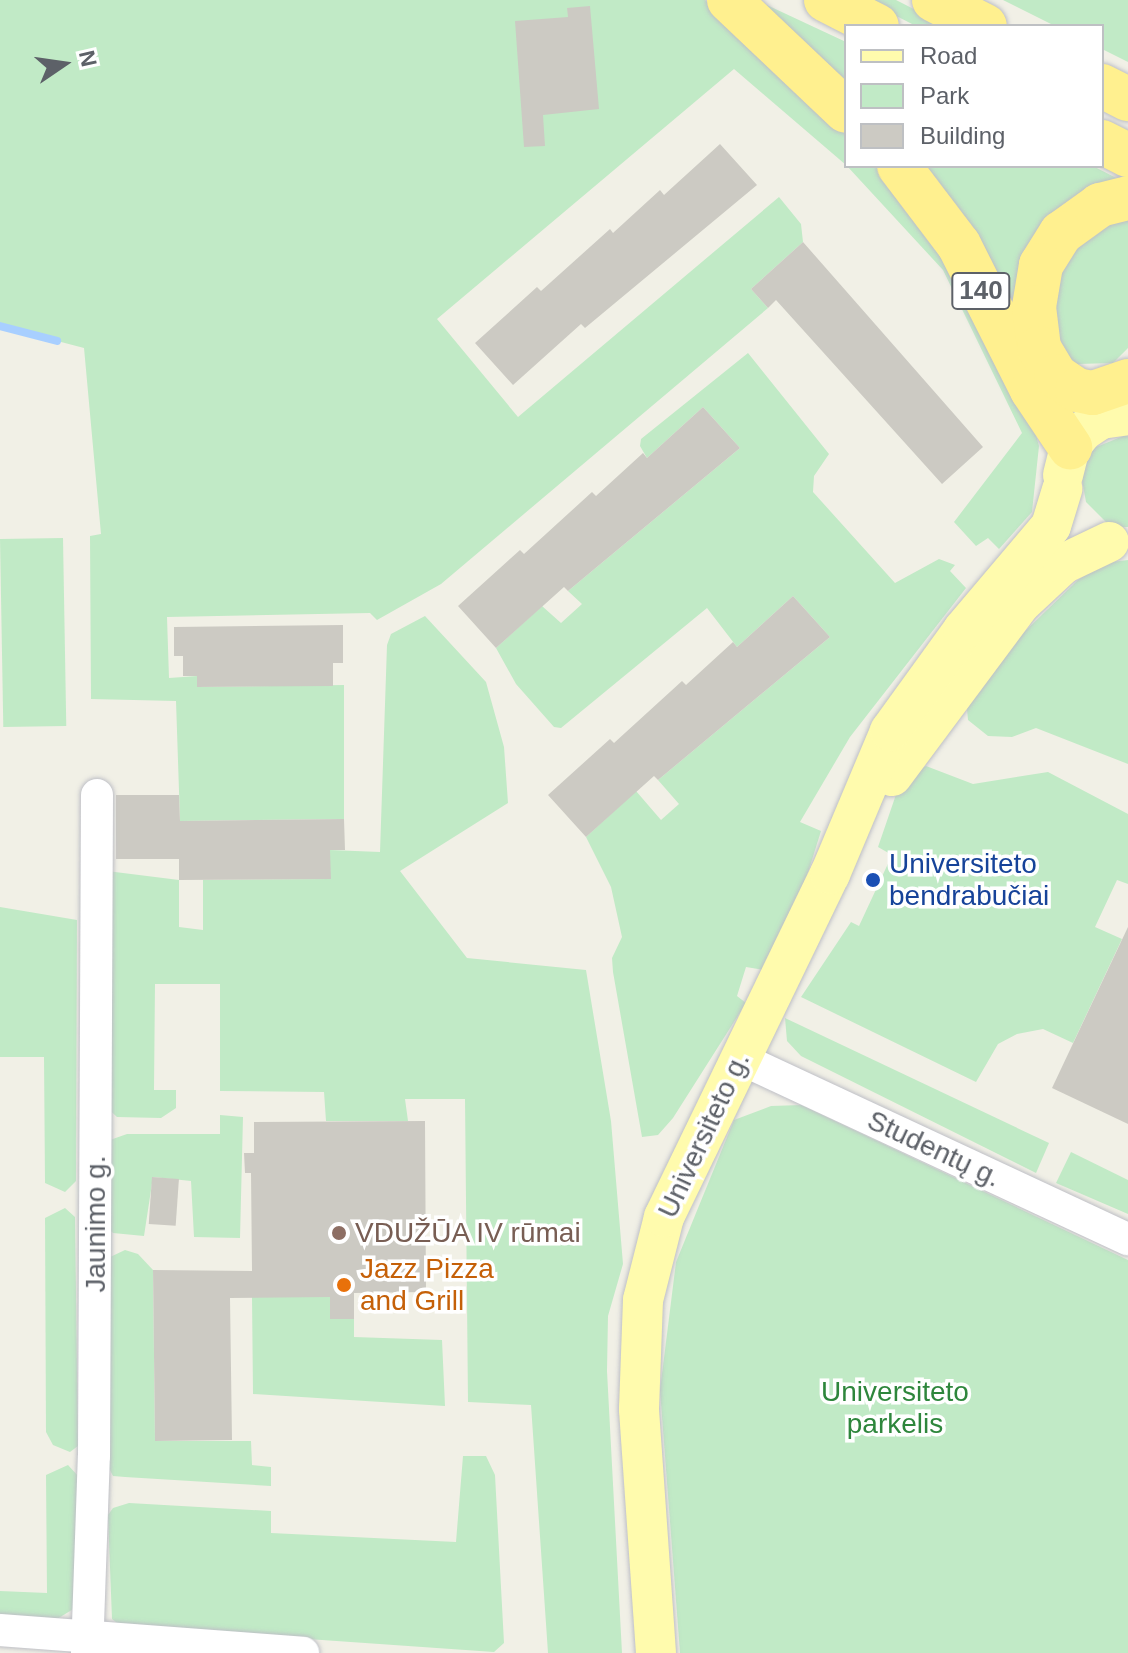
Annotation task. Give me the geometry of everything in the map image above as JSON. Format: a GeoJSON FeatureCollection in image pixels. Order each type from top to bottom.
{"type":"FeatureCollection","features":[{"type":"Feature","properties":{"kind":"highway"},"geometry":{"type":"LineString","coordinates":[[729,0],[844,109]]}},
{"type":"Feature","properties":{"kind":"highway"},"geometry":{"type":"LineString","coordinates":[[826,0],[873,24]]}},
{"type":"Feature","properties":{"kind":"highway"},"geometry":{"type":"LineString","coordinates":[[934,0],[981,24]]}},
{"type":"Feature","properties":{"kind":"highway"},"geometry":{"type":"LineString","coordinates":[[1104,87],[1128,99]]}},
{"type":"Feature","properties":{"kind":"highway"},"geometry":{"type":"LineString","coordinates":[[1104,143],[1128,155]]}},
{"type":"Feature","properties":{"kind":"highway","name":"140"},"geometry":{"type":"LineString","coordinates":[[901,168],[959,245],[1032,390],[1066,468]]}},
{"type":"Feature","properties":{"kind":"highway","name":"140"},"geometry":{"type":"LineString","coordinates":[[1126,405],[1077,390],[1056,376],[1039,348],[1034,307],[1041,265],[1061,233],[1100,205],[1128,198]]}},
{"type":"Feature","properties":{"kind":"main road"},"geometry":{"type":"LineString","coordinates":[[1118,544],[1077,523],[1066,468],[1092,425],[1126,405]]}},
{"type":"Feature","properties":{"kind":"main road","name":"Universiteto g."},"geometry":{"type":"LineString","coordinates":[[656,1653],[639,1409],[643,1300],[679,1180],[830,874],[874,761],[905,704],[1051,526],[1066,468]]}},
{"type":"Feature","properties":{"kind":"main road","name":"Universiteto g."},"geometry":{"type":"LineString","coordinates":[[830,874],[911,746],[1020,604],[1063,564],[1118,544]]}},
{"type":"Feature","properties":{"kind":"street","name":"Jaunimo g."},"geometry":{"type":"LineString","coordinates":[[87,1645],[95,1441],[97,795]]}},
{"type":"Feature","properties":{"kind":"street","name":"Studentų g."},"geometry":{"type":"LineString","coordinates":[[739,1058],[1128,1239]]}},
{"type":"Feature","properties":{"kind":"street"},"geometry":{"type":"LineString","coordinates":[[0,1630],[87,1645],[303,1653]]}},
{"type":"Feature","properties":{"kind":"green space"},"geometry":{"type":"Polygon","coordinates":[[[0,0],[705,0],[844,133],[844,163],[734,69],[437,319],[518,417],[779,197],[801,224],[803,242],[751,289],[768,308],[441,584],[377,620],[370,613],[167,617],[169,678],[197,676],[198,687],[344,685],[344,819],[180,821],[176,701],[91,699],[90,536],[101,534],[84,348],[0,326],[0,0]]]}},
{"type":"Feature","properties":{"kind":"green space"},"geometry":{"type":"Polygon","coordinates":[[[756,0],[844,41],[844,88],[756,0]]]}},
{"type":"Feature","properties":{"kind":"green space"},"geometry":{"type":"Polygon","coordinates":[[[865,0],[896,0],[943,24],[912,24],[865,0]]]}},
{"type":"Feature","properties":{"kind":"green space"},"geometry":{"type":"Polygon","coordinates":[[[1003,0],[1128,0],[1128,62],[1104,50],[1104,24],[1051,24],[1003,0]]]}},
{"type":"Feature","properties":{"kind":"green space"},"geometry":{"type":"Polygon","coordinates":[[[849,168],[881,168],[943,243],[1033,424],[1039,446],[1032,512],[999,549],[988,538],[976,546],[954,522],[1022,433],[943,270],[849,168]]]}},
{"type":"Feature","properties":{"kind":"green space"},"geometry":{"type":"Polygon","coordinates":[[[923,168],[1097,168],[1126,183],[1079,199],[1017,331],[923,168]]]}},
{"type":"Feature","properties":{"kind":"green space"},"geometry":{"type":"Polygon","coordinates":[[[1128,212],[1128,348],[1113,363],[1079,364],[1073,375],[1047,312],[1065,251],[1128,212]]]}},
{"type":"Feature","properties":{"kind":"green space"},"geometry":{"type":"Polygon","coordinates":[[[748,353],[829,454],[814,476],[813,492],[895,583],[939,559],[955,565],[950,571],[966,588],[850,737],[800,822],[821,831],[801,895],[764,970],[746,967],[737,996],[746,1003],[673,1118],[658,1135],[642,1137],[613,972],[612,958],[622,937],[611,887],[586,837],[636,791],[661,820],[679,804],[658,780],[830,637],[793,596],[737,647],[707,608],[561,728],[554,727],[516,684],[496,648],[542,606],[561,623],[582,604],[568,591],[740,448],[703,407],[647,458],[640,446],[641,439],[748,353]]]}},
{"type":"Feature","properties":{"kind":"green space"},"geometry":{"type":"Polygon","coordinates":[[[1128,434],[1128,527],[1121,527],[1107,523],[1086,502],[1081,474],[1094,448],[1128,434]]]}},
{"type":"Feature","properties":{"kind":"green space"},"geometry":{"type":"Polygon","coordinates":[[[63,538],[66,726],[3,727],[0,539],[63,538]]]}},
{"type":"Feature","properties":{"kind":"green space"},"geometry":{"type":"Polygon","coordinates":[[[1128,560],[1128,764],[1036,728],[1012,737],[988,736],[968,720],[966,699],[1018,638],[1078,580],[1103,563],[1128,560]]]}},
{"type":"Feature","properties":{"kind":"green space"},"geometry":{"type":"Polygon","coordinates":[[[425,616],[486,682],[504,747],[508,803],[400,871],[467,958],[586,970],[611,1121],[623,1264],[608,1316],[607,1371],[622,1653],[548,1653],[531,1405],[468,1402],[465,1099],[405,1099],[408,1121],[326,1121],[324,1092],[220,1091],[220,984],[155,984],[154,1090],[176,1090],[176,1108],[161,1118],[117,1117],[105,1106],[107,871],[179,880],[179,927],[203,930],[203,880],[330,879],[330,850],[380,852],[387,645],[391,634],[425,616]]]}},
{"type":"Feature","properties":{"kind":"green space"},"geometry":{"type":"Polygon","coordinates":[[[926,766],[973,784],[1048,772],[1128,814],[1128,884],[1117,880],[1095,927],[1122,939],[1073,1043],[1043,1029],[1017,1034],[998,1044],[976,1082],[801,997],[851,922],[859,926],[892,855],[878,847],[901,780],[926,766]]]}},
{"type":"Feature","properties":{"kind":"green space"},"geometry":{"type":"Polygon","coordinates":[[[0,907],[77,920],[76,1181],[65,1192],[45,1183],[44,1057],[0,1057],[0,907]]]}},
{"type":"Feature","properties":{"kind":"green space"},"geometry":{"type":"Polygon","coordinates":[[[785,1018],[1049,1143],[1036,1173],[801,1056],[787,1041],[785,1018]]]}},
{"type":"Feature","properties":{"kind":"green space","name":"Universiteto parkelis"},"geometry":{"type":"Polygon","coordinates":[[[801,1105],[1128,1260],[1128,1653],[680,1653],[660,1390],[676,1262],[734,1120],[771,1106],[801,1105]]]}},
{"type":"Feature","properties":{"kind":"green space"},"geometry":{"type":"Polygon","coordinates":[[[220,1115],[243,1117],[240,1238],[194,1237],[191,1181],[153,1177],[144,1236],[113,1233],[104,1224],[110,1140],[127,1134],[220,1134],[220,1115]]]}},
{"type":"Feature","properties":{"kind":"green space"},"geometry":{"type":"Polygon","coordinates":[[[1071,1152],[1128,1180],[1128,1214],[1056,1183],[1071,1152]]]}},
{"type":"Feature","properties":{"kind":"green space"},"geometry":{"type":"Polygon","coordinates":[[[65,1208],[75,1217],[78,1446],[70,1452],[53,1445],[46,1432],[45,1218],[65,1208]]]}},
{"type":"Feature","properties":{"kind":"green space"},"geometry":{"type":"Polygon","coordinates":[[[125,1250],[138,1254],[153,1270],[155,1441],[251,1441],[252,1465],[271,1467],[271,1486],[113,1476],[108,1466],[108,1258],[125,1250]]]}},
{"type":"Feature","properties":{"kind":"green space"},"geometry":{"type":"Polygon","coordinates":[[[252,1297],[330,1297],[330,1319],[354,1319],[354,1337],[442,1340],[445,1406],[253,1394],[252,1297]]]}},
{"type":"Feature","properties":{"kind":"green space"},"geometry":{"type":"Polygon","coordinates":[[[463,1456],[486,1456],[495,1475],[504,1643],[494,1652],[121,1626],[112,1619],[108,1515],[113,1508],[129,1503],[271,1511],[271,1533],[456,1542],[463,1456]]]}},
{"type":"Feature","properties":{"kind":"green space"},"geometry":{"type":"Polygon","coordinates":[[[68,1465],[79,1477],[75,1608],[57,1619],[0,1615],[0,1591],[47,1593],[46,1475],[68,1465]]]}},
{"type":"Feature","properties":{"kind":"building"},"geometry":{"type":"Polygon","coordinates":[[[590,6],[599,109],[543,115],[545,146],[524,147],[515,21],[568,17],[567,8],[590,6]]]}},
{"type":"Feature","properties":{"kind":"building"},"geometry":{"type":"Polygon","coordinates":[[[720,144],[757,185],[585,328],[581,324],[513,385],[475,343],[537,287],[541,291],[610,229],[613,233],[660,190],[664,195],[720,144]]]}},
{"type":"Feature","properties":{"kind":"building"},"geometry":{"type":"Polygon","coordinates":[[[803,242],[983,447],[942,484],[776,300],[768,308],[751,289],[803,242]]]}},
{"type":"Feature","properties":{"kind":"building"},"geometry":{"type":"Polygon","coordinates":[[[703,407],[740,448],[568,591],[564,587],[496,648],[458,606],[520,550],[524,554],[592,492],[596,496],[643,453],[647,458],[703,407]]]}},
{"type":"Feature","properties":{"kind":"building"},"geometry":{"type":"Polygon","coordinates":[[[793,596],[830,637],[658,780],[654,776],[586,837],[548,795],[610,739],[614,743],[682,681],[686,685],[733,642],[737,647],[793,596]]]}},
{"type":"Feature","properties":{"kind":"building"},"geometry":{"type":"Polygon","coordinates":[[[343,625],[343,663],[333,663],[333,686],[197,687],[197,676],[183,676],[183,656],[174,656],[174,627],[343,625]]]}},
{"type":"Feature","properties":{"kind":"building"},"geometry":{"type":"Polygon","coordinates":[[[116,795],[179,795],[180,821],[344,819],[345,850],[330,850],[331,879],[179,880],[179,859],[116,859],[116,795]]]}},
{"type":"Feature","properties":{"kind":"building"},"geometry":{"type":"Polygon","coordinates":[[[1128,927],[1128,1124],[1052,1088],[1128,927]]]}},
{"type":"Feature","properties":{"kind":"building","name":"VDUŽŪA IV rūmai"},"geometry":{"type":"Polygon","coordinates":[[[425,1121],[426,1292],[354,1293],[354,1319],[330,1319],[330,1297],[230,1298],[232,1440],[155,1441],[153,1270],[252,1271],[251,1173],[245,1173],[244,1153],[254,1153],[254,1122],[425,1121]]]}},
{"type":"Feature","properties":{"kind":"building"},"geometry":{"type":"Polygon","coordinates":[[[152,1177],[179,1179],[176,1226],[149,1224],[152,1177]]]}},
{"type":"Feature","properties":{"kind":"waterway"},"geometry":{"type":"LineString","coordinates":[[0,326],[57,341]]}},
{"type":"Feature","properties":{"kind":"place","name":"Universiteto bendrabučiai"},"geometry":{"type":"Point","coordinates":[873,880]}},
{"type":"Feature","properties":{"kind":"place","name":"VDUŽŪA IV rūmai"},"geometry":{"type":"Point","coordinates":[339,1233]}},
{"type":"Feature","properties":{"kind":"place","name":"Jazz Pizza and Grill"},"geometry":{"type":"Point","coordinates":[344,1285]}}]}
